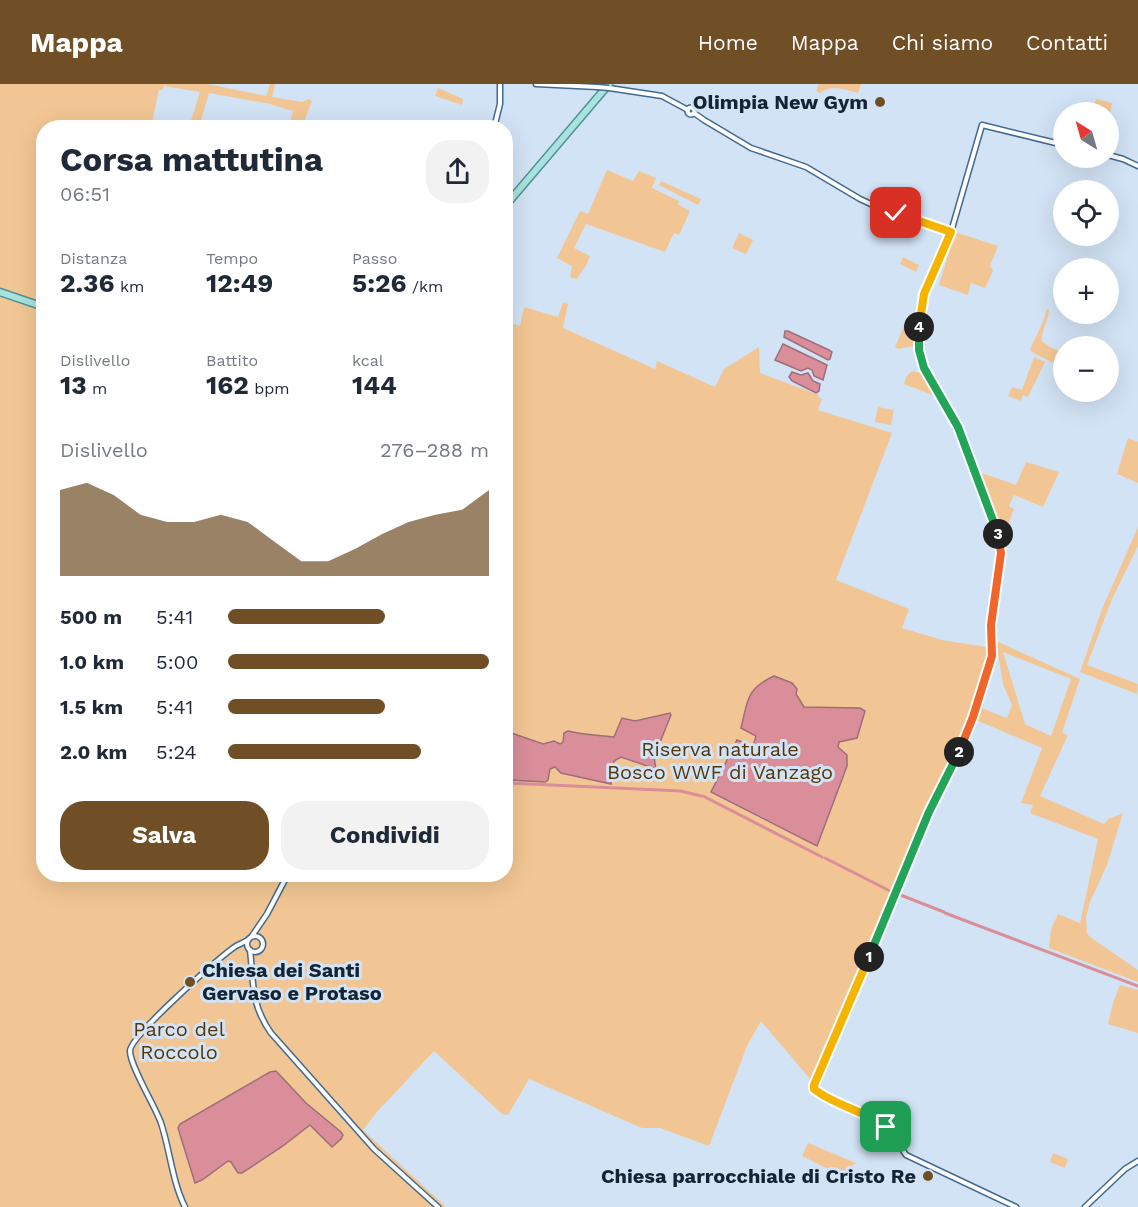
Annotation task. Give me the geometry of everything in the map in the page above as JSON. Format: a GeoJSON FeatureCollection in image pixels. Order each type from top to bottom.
{"type":"FeatureCollection","features":[{"type":"Feature","properties":{"kind":"main road"},"geometry":{"type":"LineString","coordinates":[[513,197],[609,86]]}},
{"type":"Feature","properties":{"kind":"main road"},"geometry":{"type":"LineString","coordinates":[[0,292],[36,304]]}},
{"type":"Feature","properties":{"kind":"street"},"geometry":{"type":"LineString","coordinates":[[496,120],[500,104],[500,84]]}},
{"type":"Feature","properties":{"kind":"street"},"geometry":{"type":"LineString","coordinates":[[537,84],[609,86],[662,96],[688,110],[693,107],[694,112],[704,120],[751,148],[806,167],[873,205],[951,232]]}},
{"type":"Feature","properties":{"kind":"street"},"geometry":{"type":"LineString","coordinates":[[1016,1207],[906,1155],[884,1125],[822,1095],[814,1087],[929,812],[964,742],[992,656],[991,625],[1001,553],[999,536],[960,433],[926,373],[918,345],[922,297],[951,232],[982,125],[1053,141]]}},
{"type":"Feature","properties":{"kind":"street"},"geometry":{"type":"LineString","coordinates":[[1119,158],[1138,166]]}},
{"type":"Feature","properties":{"kind":"street"},"geometry":{"type":"LineString","coordinates":[[284,882],[261,924],[247,944],[252,988],[257,1005],[271,1034],[374,1149],[438,1207]]}},
{"type":"Feature","properties":{"kind":"street"},"geometry":{"type":"LineString","coordinates":[[251,966],[254,955],[262,944],[261,924]]}},
{"type":"Feature","properties":{"kind":"street"},"geometry":{"type":"LineString","coordinates":[[185,1207],[179,1193],[161,1122],[132,1060],[130,1049],[172,1002],[235,946],[250,937],[258,936],[262,940]]}},
{"type":"Feature","properties":{"kind":"street"},"geometry":{"type":"LineString","coordinates":[[235,946],[258,950]]}},
{"type":"Feature","properties":{"kind":"street"},"geometry":{"type":"LineString","coordinates":[[1084,1207],[1136,1162]]}},
{"type":"Feature","properties":{"kind":"green space","name":"Riserva naturale Bosco WWF di Vanzago"},"geometry":{"type":"Polygon","coordinates":[[[0,84],[208,84],[266,96],[270,84],[275,84],[272,97],[302,102],[309,99],[312,101],[305,120],[291,120],[293,111],[270,104],[209,93],[201,120],[191,120],[200,92],[164,86],[163,90],[159,90],[153,120],[36,120],[36,882],[513,882],[513,324],[520,326],[524,307],[558,317],[563,302],[568,304],[563,328],[655,369],[657,361],[715,387],[724,369],[759,347],[760,373],[819,395],[818,397],[822,399],[818,410],[892,433],[836,580],[909,609],[902,628],[942,640],[992,648],[992,655],[961,748],[936,797],[825,1060],[815,1077],[810,1079],[761,1021],[747,1046],[709,1146],[660,1128],[642,1128],[529,1079],[508,1115],[502,1114],[434,1051],[363,1130],[446,1207],[0,1207],[0,84]]]}},
{"type":"Feature","properties":{"kind":"green space"},"geometry":{"type":"Polygon","coordinates":[[[819,84],[861,84],[858,93],[833,88],[820,93],[816,91],[819,84]]]}},
{"type":"Feature","properties":{"kind":"green space"},"geometry":{"type":"Polygon","coordinates":[[[438,88],[463,99],[462,105],[435,96],[438,88]]]}},
{"type":"Feature","properties":{"kind":"green space"},"geometry":{"type":"Polygon","coordinates":[[[607,170],[633,181],[639,171],[656,178],[652,188],[679,201],[678,204],[690,211],[679,235],[674,233],[665,252],[586,224],[574,248],[590,256],[577,279],[570,277],[572,266],[557,258],[580,211],[588,214],[607,170]]]}},
{"type":"Feature","properties":{"kind":"green space"},"geometry":{"type":"Polygon","coordinates":[[[661,181],[701,199],[698,205],[659,185],[661,181]]]}},
{"type":"Feature","properties":{"kind":"green space"},"geometry":{"type":"Polygon","coordinates":[[[955,232],[998,246],[990,266],[993,271],[985,288],[971,283],[968,295],[939,285],[955,232]]]}},
{"type":"Feature","properties":{"kind":"green space"},"geometry":{"type":"Polygon","coordinates":[[[739,233],[753,240],[746,254],[732,248],[739,233]]]}},
{"type":"Feature","properties":{"kind":"green space"},"geometry":{"type":"Polygon","coordinates":[[[903,257],[919,265],[916,272],[900,264],[903,257]]]}},
{"type":"Feature","properties":{"kind":"green space"},"geometry":{"type":"Polygon","coordinates":[[[1047,309],[1049,309],[1042,341],[1053,348],[1053,363],[1030,349],[1047,309]]]}},
{"type":"Feature","properties":{"kind":"green space"},"geometry":{"type":"Polygon","coordinates":[[[909,314],[915,320],[914,346],[898,349],[895,347],[909,314]]]}},
{"type":"Feature","properties":{"kind":"green space"},"geometry":{"type":"Polygon","coordinates":[[[1034,357],[1045,362],[1028,397],[1023,395],[1021,401],[1008,396],[1012,387],[1022,390],[1034,357]]]}},
{"type":"Feature","properties":{"kind":"green space"},"geometry":{"type":"Polygon","coordinates":[[[912,371],[922,373],[935,396],[904,384],[906,377],[912,371]]]}},
{"type":"Feature","properties":{"kind":"green space"},"geometry":{"type":"Polygon","coordinates":[[[878,407],[894,410],[891,425],[875,422],[878,407]]]}},
{"type":"Feature","properties":{"kind":"green space"},"geometry":{"type":"Polygon","coordinates":[[[1128,438],[1138,442],[1138,483],[1117,474],[1128,438]]]}},
{"type":"Feature","properties":{"kind":"green space"},"geometry":{"type":"Polygon","coordinates":[[[1026,462],[1059,472],[1043,507],[1014,495],[1009,506],[1014,509],[1006,530],[1001,532],[976,471],[1016,485],[1026,462]]]}},
{"type":"Feature","properties":{"kind":"green space"},"geometry":{"type":"Polygon","coordinates":[[[1138,527],[1138,546],[1112,599],[1087,665],[1138,684],[1137,694],[1080,672],[1102,609],[1138,527]]]}},
{"type":"Feature","properties":{"kind":"green space"},"geometry":{"type":"Polygon","coordinates":[[[996,641],[1080,679],[1062,733],[1068,735],[1040,796],[1104,824],[1108,819],[1123,813],[1107,865],[1090,902],[1086,917],[1087,934],[1138,970],[1138,982],[1049,948],[1051,929],[1058,914],[1080,923],[1098,839],[1030,813],[1033,805],[1021,803],[1042,748],[976,720],[979,707],[1007,718],[1012,705],[1003,684],[996,641]],[[1003,652],[1025,724],[1051,736],[1071,679],[1003,652]]]}},
{"type":"Feature","properties":{"kind":"green space"},"geometry":{"type":"Polygon","coordinates":[[[1120,985],[1138,990],[1138,1033],[1108,1024],[1120,985]]]}},
{"type":"Feature","properties":{"kind":"green space"},"geometry":{"type":"Polygon","coordinates":[[[808,1143],[856,1163],[844,1186],[826,1178],[830,1170],[802,1156],[808,1143]]]}},
{"type":"Feature","properties":{"kind":"green space"},"geometry":{"type":"Polygon","coordinates":[[[1053,1153],[1068,1159],[1065,1168],[1050,1162],[1053,1153]]]}},
{"type":"Feature","properties":{"kind":"shaded area"},"geometry":{"type":"Polygon","coordinates":[[[785,331],[829,350],[832,352],[830,359],[784,337],[785,331]]]}},
{"type":"Feature","properties":{"kind":"shaded area"},"geometry":{"type":"Polygon","coordinates":[[[783,344],[827,365],[823,380],[814,376],[812,370],[808,368],[801,371],[775,360],[783,344]]]}},
{"type":"Feature","properties":{"kind":"shaded area"},"geometry":{"type":"Polygon","coordinates":[[[792,372],[801,375],[808,373],[813,381],[820,384],[819,391],[816,393],[792,381],[789,377],[792,372]]]}},
{"type":"Feature","properties":{"kind":"shaded area"},"geometry":{"type":"Polygon","coordinates":[[[774,676],[792,683],[804,707],[860,708],[865,711],[857,738],[839,742],[838,747],[847,755],[847,766],[817,846],[711,792],[737,740],[753,746],[756,736],[741,728],[747,703],[758,686],[774,676]]]}},
{"type":"Feature","properties":{"kind":"shaded area"},"geometry":{"type":"Polygon","coordinates":[[[670,713],[671,715],[654,757],[656,769],[621,757],[614,761],[611,784],[561,773],[555,767],[550,769],[548,780],[545,782],[513,780],[513,733],[543,744],[554,741],[560,744],[563,742],[564,733],[568,731],[614,737],[622,718],[635,721],[670,713]]]}},
{"type":"Feature","properties":{"kind":"shaded area"},"geometry":{"type":"Polygon","coordinates":[[[276,1071],[306,1103],[341,1132],[343,1135],[341,1139],[332,1147],[310,1125],[242,1173],[238,1173],[228,1161],[195,1183],[178,1128],[180,1124],[270,1072],[276,1071]]]}},
{"type":"Feature","properties":{"kind":"waterway"},"geometry":{"type":"LineString","coordinates":[[513,783],[681,791],[701,796]]}},
{"type":"Feature","properties":{"kind":"waterway"},"geometry":{"type":"LineString","coordinates":[[703,796],[822,857]]}},
{"type":"Feature","properties":{"kind":"waterway"},"geometry":{"type":"LineString","coordinates":[[825,858],[892,892]]}},
{"type":"Feature","properties":{"kind":"waterway"},"geometry":{"type":"LineString","coordinates":[[898,894],[944,912]]}},
{"type":"Feature","properties":{"kind":"waterway"},"geometry":{"type":"LineString","coordinates":[[945,913],[1138,986]]}},
{"type":"Feature","properties":{"kind":"place","name":"Olimpia New Gym"},"geometry":{"type":"Point","coordinates":[880,102]}},
{"type":"Feature","properties":{"kind":"place","name":"Chiesa dei Santi Gervaso e Protaso"},"geometry":{"type":"Point","coordinates":[190,982]}},
{"type":"Feature","properties":{"kind":"place","name":"Chiesa parrocchiale di Cristo Re"},"geometry":{"type":"Point","coordinates":[928,1176]}},
{"type":"Feature","properties":{"kind":"route"},"geometry":{"type":"LineString","coordinates":[[886,1127],[861,1112],[822,1095],[814,1089],[814,1085],[929,812],[957,758],[973,717],[992,656],[991,625],[1001,553],[999,536],[963,439],[926,373],[919,350],[922,297],[951,232],[896,213]]}},
{"type":"Feature","properties":{"kind":"park label","name":"Parco del Roccolo"},"geometry":{"type":"Point","coordinates":[179,1040]}}]}
